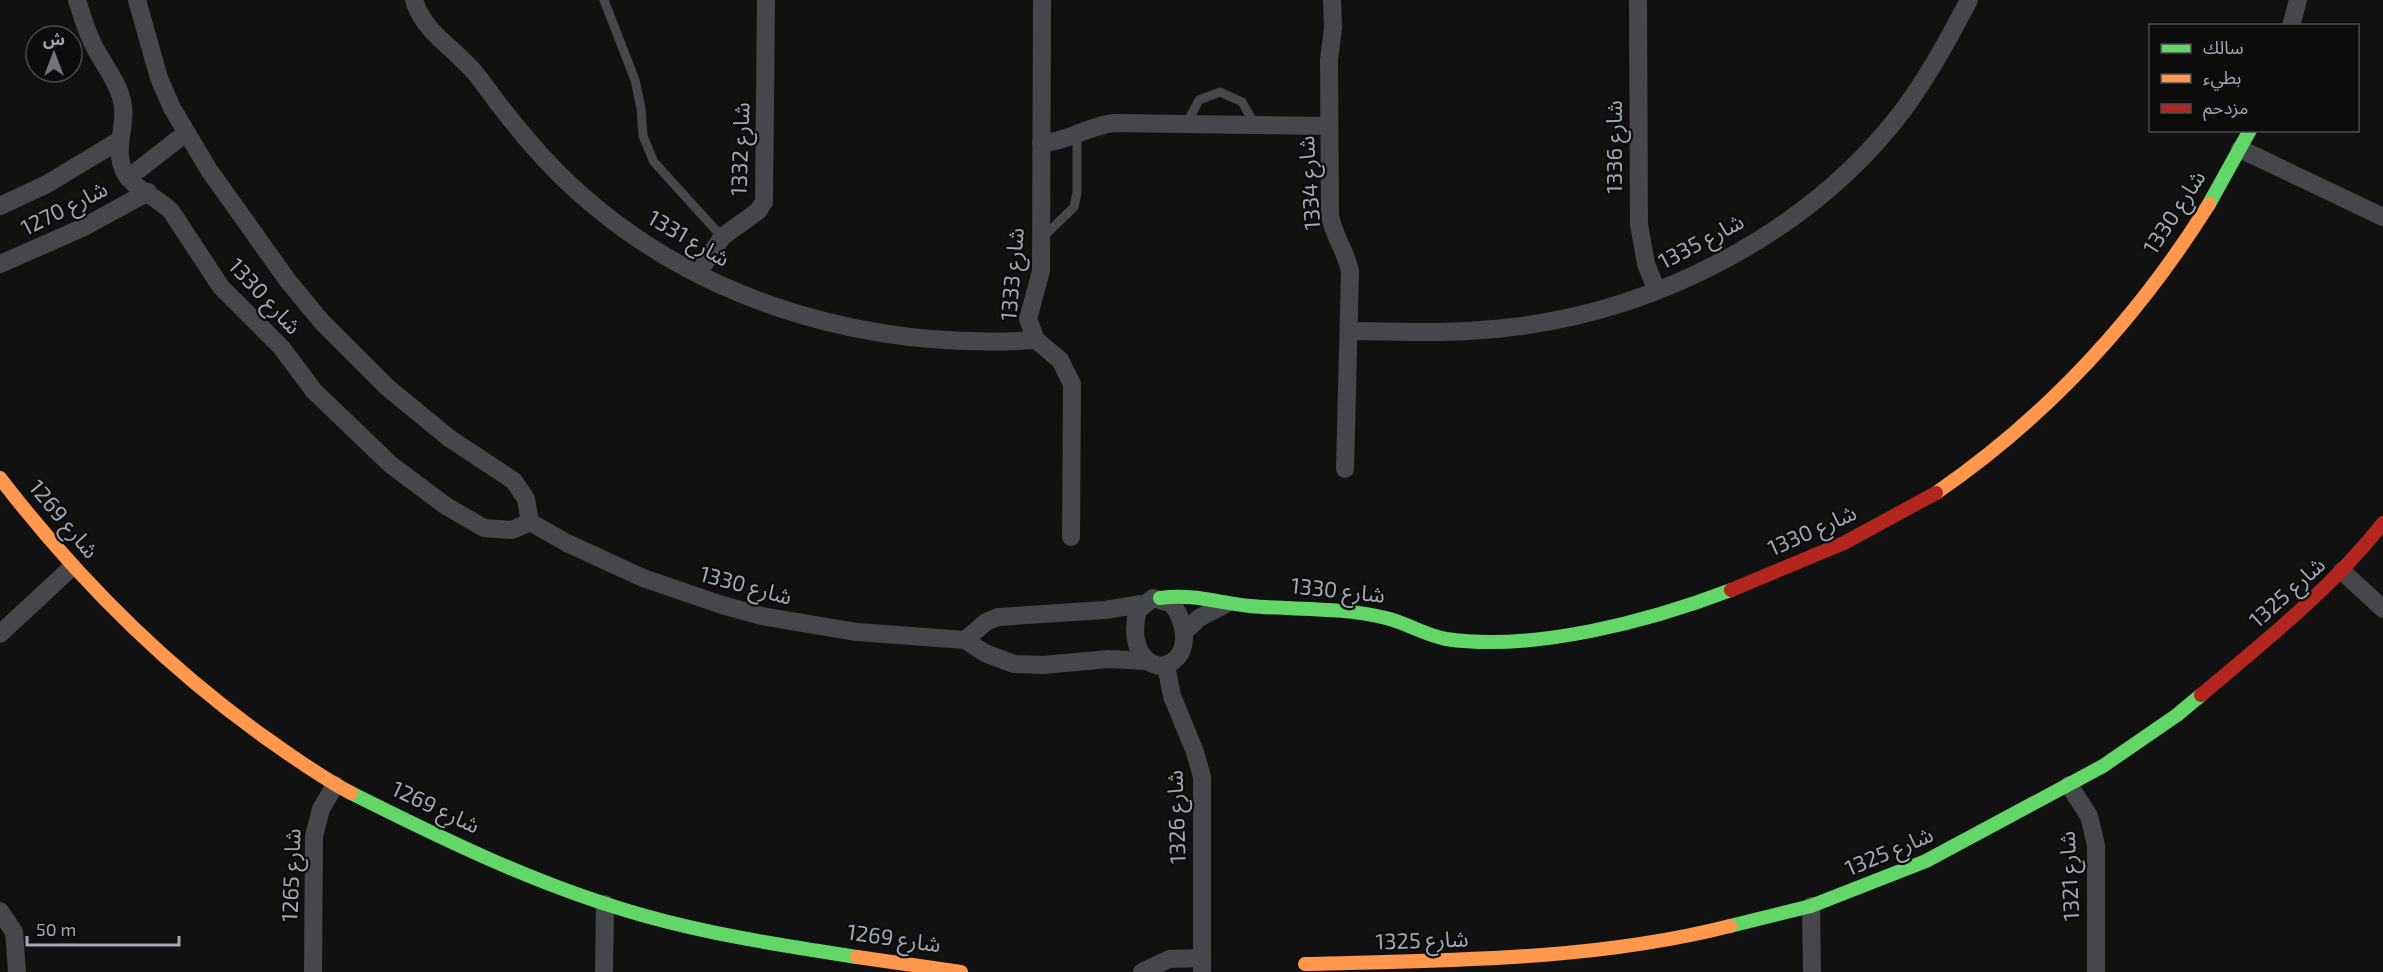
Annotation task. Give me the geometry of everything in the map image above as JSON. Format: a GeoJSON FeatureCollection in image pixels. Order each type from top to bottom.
{"type":"FeatureCollection","features":[{"type":"Feature","properties":{"kind":"street"},"geometry":{"type":"LineString","coordinates":[[77,0],[93,45],[122,97],[124,116],[120,140],[121,161],[128,178],[186,134]]}},
{"type":"Feature","properties":{"kind":"street","name":"شارع 1330"},"geometry":{"type":"LineString","coordinates":[[136,0],[159,78],[186,134],[262,247],[322,322],[365,366],[418,413],[514,481],[526,499],[530,522]]}},
{"type":"Feature","properties":{"kind":"street","name":"شارع 1331"},"geometry":{"type":"LineString","coordinates":[[414,0],[429,29],[470,65],[504,112],[556,171],[613,220],[644,242],[698,273],[777,307],[884,335],[957,342],[1036,340]]}},
{"type":"Feature","properties":{"kind":"street","name":"شارع 1332"},"geometry":{"type":"LineString","coordinates":[[698,273],[722,237],[758,212],[766,196],[766,0]]}},
{"type":"Feature","properties":{"kind":"street","name":"شارع 1333"},"geometry":{"type":"LineString","coordinates":[[1042,0],[1040,278],[1028,312],[1029,327],[1036,340],[1060,360],[1072,384],[1071,537]]}},
{"type":"Feature","properties":{"kind":"street","name":"شارع 1334"},"geometry":{"type":"LineString","coordinates":[[1332,0],[1333,28],[1329,60],[1330,215],[1334,233],[1349,264],[1350,331],[1345,469]]}},
{"type":"Feature","properties":{"kind":"street","name":"شارع 1336"},"geometry":{"type":"LineString","coordinates":[[1638,0],[1639,224],[1646,264],[1657,291]]}},
{"type":"Feature","properties":{"kind":"street","name":"شارع 1335"},"geometry":{"type":"LineString","coordinates":[[1350,331],[1435,332],[1514,327],[1590,313],[1657,291],[1718,262],[1768,233],[1855,164],[1880,138],[1924,81],[1969,0]]}},
{"type":"Feature","properties":{"kind":"street"},"geometry":{"type":"LineString","coordinates":[[2292,24],[2298,0]]}},
{"type":"Feature","properties":{"kind":"street"},"geometry":{"type":"LineString","coordinates":[[1041,143],[1059,142],[1104,124],[1254,123],[1329,126]]}},
{"type":"Feature","properties":{"kind":"street","name":"شارع 1330"},"geometry":{"type":"LineString","coordinates":[[1160,598],[1193,596],[1226,604],[1384,617],[1443,638],[1491,640],[1541,637],[1608,625],[1682,607],[1824,552],[1896,517],[1937,492],[1992,453],[2054,397],[2131,313],[2166,268],[2217,192],[2249,132]]}},
{"type":"Feature","properties":{"kind":"street"},"geometry":{"type":"LineString","coordinates":[[0,206],[47,184],[120,140]]}},
{"type":"Feature","properties":{"kind":"street"},"geometry":{"type":"LineString","coordinates":[[2240,149],[2383,217]]}},
{"type":"Feature","properties":{"kind":"street","name":"شارع 1330"},"geometry":{"type":"LineString","coordinates":[[128,178],[171,211],[222,288],[281,347],[314,391],[390,464],[446,506],[483,528],[512,530],[530,522]]}},
{"type":"Feature","properties":{"kind":"street","name":"شارع 1270"},"geometry":{"type":"LineString","coordinates":[[0,264],[71,233],[148,192]]}},
{"type":"Feature","properties":{"kind":"street","name":"شارع 1269"},"geometry":{"type":"LineString","coordinates":[[0,478],[72,567],[156,650],[203,690],[335,785],[445,839],[561,889],[604,904],[684,925],[894,968],[961,972]]}},
{"type":"Feature","properties":{"kind":"street","name":"شارع 1330"},"geometry":{"type":"LineString","coordinates":[[530,522],[576,547],[643,578],[722,605],[803,624],[856,632],[965,640],[985,653],[1014,664],[1042,665],[1109,659],[1145,661]]}},
{"type":"Feature","properties":{"kind":"street","name":"شارع 1325"},"geometry":{"type":"LineString","coordinates":[[1305,964],[1528,965],[1700,934],[1811,906],[1926,861],[2103,766],[2177,715],[2279,629],[2342,571],[2383,523]]}},
{"type":"Feature","properties":{"kind":"street"},"geometry":{"type":"LineString","coordinates":[[0,634],[72,567]]}},
{"type":"Feature","properties":{"kind":"street"},"geometry":{"type":"LineString","coordinates":[[2342,571],[2383,609]]}},
{"type":"Feature","properties":{"kind":"street"},"geometry":{"type":"LineString","coordinates":[[965,640],[974,630],[999,617],[1105,610],[1141,604],[1153,598],[1160,598],[1176,610],[1184,632],[1180,655],[1166,666],[1145,661],[1138,649],[1134,629],[1141,604]]}},
{"type":"Feature","properties":{"kind":"street"},"geometry":{"type":"LineString","coordinates":[[1184,632],[1198,618],[1226,604]]}},
{"type":"Feature","properties":{"kind":"street","name":"شارع 1326"},"geometry":{"type":"LineString","coordinates":[[1166,666],[1172,696],[1196,752],[1202,777],[1202,965]]}},
{"type":"Feature","properties":{"kind":"street","name":"شارع 1265"},"geometry":{"type":"LineString","coordinates":[[313,972],[314,836],[321,809],[335,785]]}},
{"type":"Feature","properties":{"kind":"street","name":"شارع 1321"},"geometry":{"type":"LineString","coordinates":[[2068,785],[2089,816],[2096,845],[2096,972]]}},
{"type":"Feature","properties":{"kind":"street"},"geometry":{"type":"LineString","coordinates":[[604,904],[604,972]]}},
{"type":"Feature","properties":{"kind":"street"},"geometry":{"type":"LineString","coordinates":[[1811,906],[1812,972]]}},
{"type":"Feature","properties":{"kind":"street"},"geometry":{"type":"LineString","coordinates":[[0,911],[14,932],[17,972]]}},
{"type":"Feature","properties":{"kind":"street"},"geometry":{"type":"LineString","coordinates":[[1142,972],[1169,959],[1202,965]]}},
{"type":"Feature","properties":{"kind":"lane"},"geometry":{"type":"LineString","coordinates":[[604,0],[635,80],[647,150],[654,162],[722,237]]}},
{"type":"Feature","properties":{"kind":"lane"},"geometry":{"type":"LineString","coordinates":[[1187,123],[1198,100],[1220,92],[1242,102],[1254,123]]}},
{"type":"Feature","properties":{"kind":"lane"},"geometry":{"type":"LineString","coordinates":[[1041,240],[1074,207],[1077,193],[1077,136]]}},
{"type":"Feature","properties":{"kind":"traffic: fast"},"geometry":{"type":"LineString","coordinates":[[2209,204],[2249,132]]}},
{"type":"Feature","properties":{"kind":"traffic: fast"},"geometry":{"type":"LineString","coordinates":[[1160,598],[1183,597],[1250,606],[1369,614],[1394,620],[1438,637],[1480,642],[1516,641],[1591,631],[1665,613],[1731,590]]}},
{"type":"Feature","properties":{"kind":"traffic: fast"},"geometry":{"type":"LineString","coordinates":[[1730,926],[1811,906],[1926,861],[2103,766],[2177,715],[2201,695]]}},
{"type":"Feature","properties":{"kind":"traffic: fast"},"geometry":{"type":"LineString","coordinates":[[351,793],[494,861],[604,904],[722,934],[857,957]]}},
{"type":"Feature","properties":{"kind":"traffic: slow"},"geometry":{"type":"LineString","coordinates":[[1936,493],[2016,432],[2088,363],[2152,287],[2209,204]]}},
{"type":"Feature","properties":{"kind":"traffic: slow"},"geometry":{"type":"LineString","coordinates":[[0,478],[59,550],[122,617],[155,648],[190,679],[263,736],[351,793]]}},
{"type":"Feature","properties":{"kind":"traffic: slow"},"geometry":{"type":"LineString","coordinates":[[1305,964],[1519,957],[1625,946],[1678,938],[1730,926]]}},
{"type":"Feature","properties":{"kind":"traffic: slow"},"geometry":{"type":"LineString","coordinates":[[857,957],[961,972]]}},
{"type":"Feature","properties":{"kind":"traffic: jam"},"geometry":{"type":"LineString","coordinates":[[1731,590],[1844,543],[1936,493]]}},
{"type":"Feature","properties":{"kind":"traffic: jam"},"geometry":{"type":"LineString","coordinates":[[2201,695],[2319,592],[2342,570],[2383,523]]}}]}
